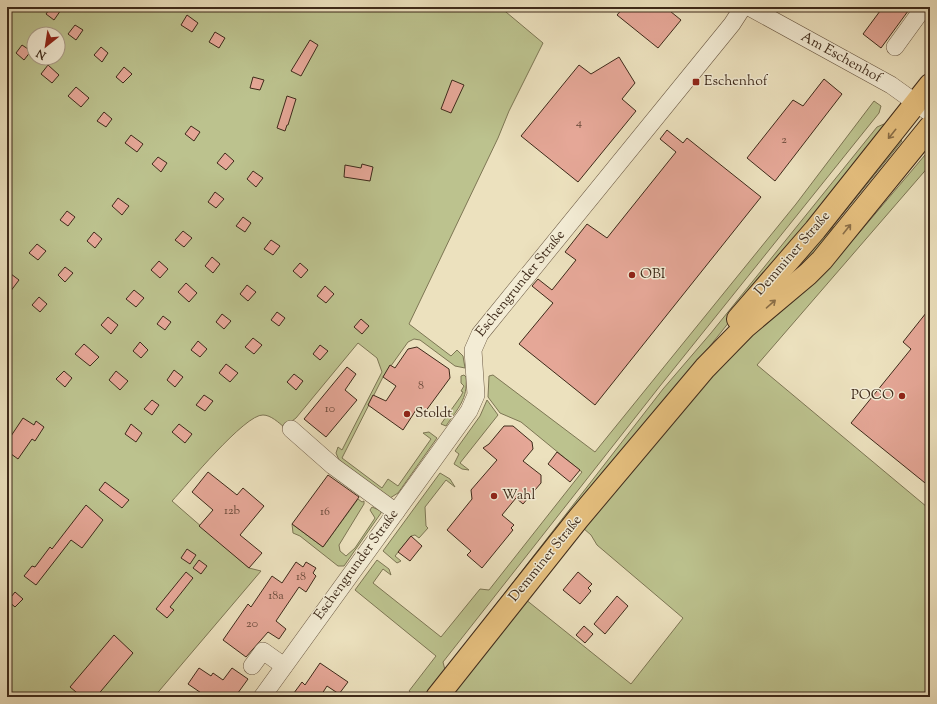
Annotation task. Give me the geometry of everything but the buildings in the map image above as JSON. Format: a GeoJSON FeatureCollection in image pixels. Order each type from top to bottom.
{"type":"FeatureCollection","features":[{"type":"Feature","properties":{"kind":"main road","name":"Demminer Straße"},"geometry":{"type":"LineString","coordinates":[[658,423],[678,394],[764,287],[923,108],[930,85]]}},
{"type":"Feature","properties":{"kind":"main road","name":"Demminer Straße"},"geometry":{"type":"LineString","coordinates":[[437,697],[573,525],[658,423],[745,327],[808,274],[822,260],[930,127]]}},
{"type":"Feature","properties":{"kind":"street","name":"Eschengrunder Straße"},"geometry":{"type":"LineString","coordinates":[[262,697],[469,411],[474,401],[476,382],[473,350],[480,334],[732,24],[743,7]]}},
{"type":"Feature","properties":{"kind":"street","name":"Am Eschenhof"},"geometry":{"type":"LineString","coordinates":[[749,7],[886,82],[923,108]]}},
{"type":"Feature","properties":{"kind":"street"},"geometry":{"type":"LineString","coordinates":[[894,47],[924,7]]}},
{"type":"Feature","properties":{"kind":"street"},"geometry":{"type":"LineString","coordinates":[[291,429],[333,466],[396,512]]}},
{"type":"Feature","properties":{"kind":"street"},"geometry":{"type":"LineString","coordinates":[[255,658],[263,651],[284,666]]}},
{"type":"Feature","properties":{"kind":"green space"},"geometry":{"type":"Polygon","coordinates":[[[7,7],[500,7],[543,43],[509,111],[498,138],[409,324],[451,356],[457,350],[463,356],[465,368],[455,366],[420,340],[414,339],[408,342],[383,377],[342,458],[382,488],[388,479],[398,486],[431,439],[423,433],[429,432],[437,438],[398,493],[390,498],[339,460],[336,453],[338,447],[342,450],[382,372],[377,358],[358,343],[296,418],[284,427],[266,415],[254,418],[243,426],[216,452],[172,501],[249,568],[261,571],[154,697],[7,697],[7,7]]]}},
{"type":"Feature","properties":{"kind":"green space"},"geometry":{"type":"Polygon","coordinates":[[[874,101],[881,106],[879,113],[660,386],[443,662],[446,674],[428,697],[413,697],[414,695],[409,691],[436,656],[355,590],[377,560],[389,569],[391,575],[383,569],[373,583],[441,637],[480,589],[489,590],[582,472],[521,422],[500,413],[488,397],[489,376],[493,375],[595,452],[796,204],[874,101]]]}},
{"type":"Feature","properties":{"kind":"green space"},"geometry":{"type":"Polygon","coordinates":[[[884,124],[887,125],[460,658],[459,652],[663,389],[711,333],[877,127],[884,124]]]}},
{"type":"Feature","properties":{"kind":"green space"},"geometry":{"type":"Polygon","coordinates":[[[898,138],[902,141],[834,225],[823,243],[805,265],[800,261],[898,138]]]}},
{"type":"Feature","properties":{"kind":"green space"},"geometry":{"type":"Polygon","coordinates":[[[925,155],[930,157],[930,165],[757,365],[927,507],[930,503],[930,697],[447,697],[525,599],[631,684],[683,618],[597,545],[591,535],[583,528],[710,370],[827,267],[859,233],[925,155]]]}},
{"type":"Feature","properties":{"kind":"green space"},"geometry":{"type":"Polygon","coordinates":[[[464,375],[466,377],[466,385],[464,397],[446,426],[441,424],[463,392],[461,391],[464,386],[461,383],[461,376],[464,375]]]}},
{"type":"Feature","properties":{"kind":"green space"},"geometry":{"type":"Polygon","coordinates":[[[487,400],[498,415],[460,463],[469,470],[462,469],[454,464],[459,454],[455,451],[480,416],[487,400]]]}},
{"type":"Feature","properties":{"kind":"green space"},"geometry":{"type":"Polygon","coordinates":[[[440,473],[450,479],[455,487],[446,480],[425,507],[426,526],[428,528],[419,538],[415,535],[411,536],[395,556],[401,561],[397,563],[383,551],[440,473]]]}},
{"type":"Feature","properties":{"kind":"green space"},"geometry":{"type":"Polygon","coordinates":[[[358,499],[362,502],[364,501],[364,504],[339,545],[340,551],[346,556],[355,548],[375,518],[370,510],[372,507],[381,511],[381,513],[344,566],[338,566],[300,536],[293,533],[292,524],[323,547],[358,499]]]}},
{"type":"Feature","properties":{"kind":"place","name":"Eschenhof"},"geometry":{"type":"Point","coordinates":[696,82]}},
{"type":"Feature","properties":{"kind":"place","name":"OBI"},"geometry":{"type":"Point","coordinates":[632,275]}},
{"type":"Feature","properties":{"kind":"place","name":"POCO"},"geometry":{"type":"Point","coordinates":[902,396]}},
{"type":"Feature","properties":{"kind":"place","name":"Stoldt"},"geometry":{"type":"Point","coordinates":[407,414]}},
{"type":"Feature","properties":{"kind":"place","name":"Wahl"},"geometry":{"type":"Point","coordinates":[494,496]}}]}
